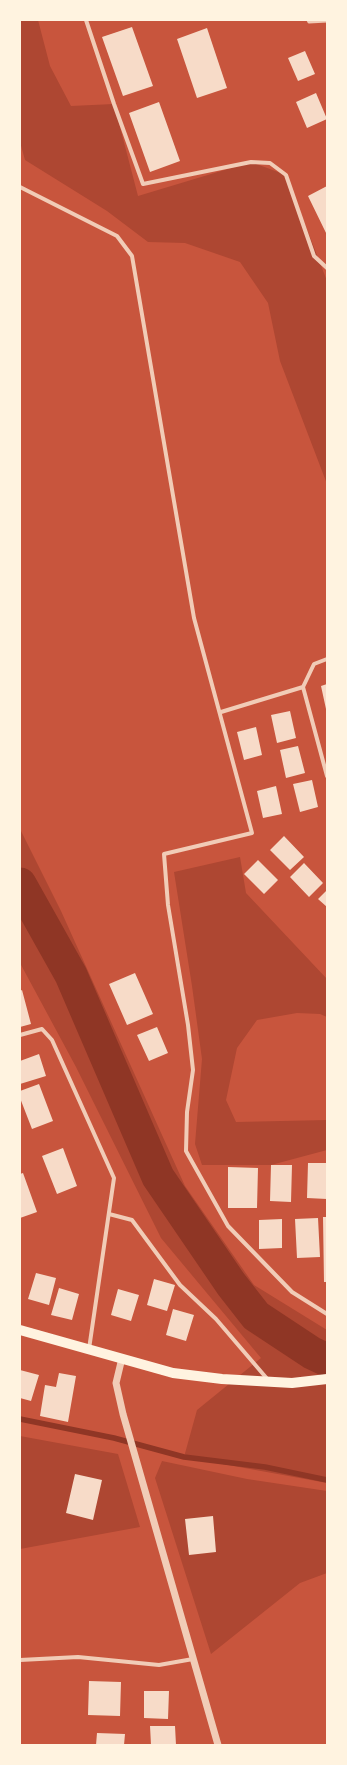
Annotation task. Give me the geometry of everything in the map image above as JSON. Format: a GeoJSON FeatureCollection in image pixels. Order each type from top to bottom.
{"type":"FeatureCollection","features":[{"type":"Feature","properties":{"kind":"main road"},"geometry":{"type":"LineString","coordinates":[[20,1330],[173,1372],[222,1379],[269,1382],[292,1383],[327,1379]]}},
{"type":"Feature","properties":{"kind":"street"},"geometry":{"type":"LineString","coordinates":[[86,20],[143,184],[251,162],[270,163],[286,175],[314,256],[327,268]]}},
{"type":"Feature","properties":{"kind":"street"},"geometry":{"type":"LineString","coordinates":[[20,188],[117,236],[132,256],[194,618],[221,712],[252,833],[164,854],[168,905],[188,1025],[193,1070],[187,1112],[186,1151],[228,1226],[292,1292],[327,1314]]}},
{"type":"Feature","properties":{"kind":"street"},"geometry":{"type":"LineString","coordinates":[[327,659],[314,664],[303,687],[327,776]]}},
{"type":"Feature","properties":{"kind":"street"},"geometry":{"type":"LineString","coordinates":[[221,712],[303,687]]}},
{"type":"Feature","properties":{"kind":"street"},"geometry":{"type":"LineString","coordinates":[[20,1035],[42,1029],[52,1040],[114,1178],[89,1349]]}},
{"type":"Feature","properties":{"kind":"street"},"geometry":{"type":"LineString","coordinates":[[109,1214],[132,1220],[180,1285],[216,1319],[269,1382]]}},
{"type":"Feature","properties":{"kind":"street"},"geometry":{"type":"LineString","coordinates":[[122,1358],[116,1383],[218,1745]]}},
{"type":"Feature","properties":{"kind":"street"},"geometry":{"type":"LineString","coordinates":[[20,1660],[78,1657],[159,1665],[194,1659]]}},
{"type":"Feature","properties":{"kind":"lane"},"geometry":{"type":"LineString","coordinates":[[308,20],[309,22],[327,21]]}},
{"type":"Feature","properties":{"kind":"shaded area"},"geometry":{"type":"Polygon","coordinates":[[[20,20],[38,20],[50,66],[71,106],[114,104],[138,196],[251,162],[286,175],[327,281],[327,484],[280,361],[268,303],[240,262],[185,243],[148,242],[107,211],[25,160],[20,142],[20,20]]]}},
{"type":"Feature","properties":{"kind":"shaded area"},"geometry":{"type":"Polygon","coordinates":[[[20,829],[61,911],[185,1186],[254,1285],[327,1330],[327,1483],[184,1457],[197,1410],[261,1358],[161,1238],[76,1067],[20,963],[20,829]]]}},
{"type":"Feature","properties":{"kind":"shaded area"},"geometry":{"type":"Polygon","coordinates":[[[240,857],[246,893],[327,979],[327,1017],[320,1014],[297,1013],[257,1020],[237,1048],[226,1100],[236,1122],[327,1120],[327,1150],[271,1165],[202,1165],[195,1144],[202,1059],[174,872],[240,857]]]}},
{"type":"Feature","properties":{"kind":"shaded area"},"geometry":{"type":"Polygon","coordinates":[[[20,1436],[118,1454],[140,1527],[20,1549],[20,1436]]]}},
{"type":"Feature","properties":{"kind":"shaded area"},"geometry":{"type":"Polygon","coordinates":[[[162,1461],[247,1479],[327,1491],[327,1573],[300,1583],[211,1654],[155,1478],[162,1461]]]}},
{"type":"Feature","properties":{"kind":"building"},"geometry":{"type":"Polygon","coordinates":[[[132,27],[153,86],[123,96],[102,37],[132,27]]]}},
{"type":"Feature","properties":{"kind":"building"},"geometry":{"type":"Polygon","coordinates":[[[207,28],[227,88],[197,98],[177,39],[207,28]]]}},
{"type":"Feature","properties":{"kind":"building"},"geometry":{"type":"Polygon","coordinates":[[[305,51],[315,74],[298,81],[288,58],[305,51]]]}},
{"type":"Feature","properties":{"kind":"building"},"geometry":{"type":"Polygon","coordinates":[[[316,93],[327,119],[307,128],[296,102],[316,93]]]}},
{"type":"Feature","properties":{"kind":"building"},"geometry":{"type":"Polygon","coordinates":[[[159,102],[180,161],[150,172],[129,113],[159,102]]]}},
{"type":"Feature","properties":{"kind":"building"},"geometry":{"type":"Polygon","coordinates":[[[327,186],[327,235],[308,196],[327,186]]]}},
{"type":"Feature","properties":{"kind":"building"},"geometry":{"type":"Polygon","coordinates":[[[327,684],[327,709],[326,709],[321,686],[327,684]]]}},
{"type":"Feature","properties":{"kind":"building"},"geometry":{"type":"Polygon","coordinates":[[[290,711],[296,738],[277,743],[271,715],[290,711]]]}},
{"type":"Feature","properties":{"kind":"building"},"geometry":{"type":"Polygon","coordinates":[[[256,727],[262,755],[244,760],[237,732],[256,727]]]}},
{"type":"Feature","properties":{"kind":"building"},"geometry":{"type":"Polygon","coordinates":[[[298,746],[305,773],[286,778],[280,750],[298,746]]]}},
{"type":"Feature","properties":{"kind":"building"},"geometry":{"type":"Polygon","coordinates":[[[312,780],[318,807],[300,812],[293,784],[312,780]]]}},
{"type":"Feature","properties":{"kind":"building"},"geometry":{"type":"Polygon","coordinates":[[[276,786],[282,814],[263,818],[257,791],[276,786]]]}},
{"type":"Feature","properties":{"kind":"building"},"geometry":{"type":"Polygon","coordinates":[[[284,836],[304,857],[290,870],[270,850],[284,836]]]}},
{"type":"Feature","properties":{"kind":"building"},"geometry":{"type":"Polygon","coordinates":[[[258,860],[278,880],[264,894],[244,874],[258,860]]]}},
{"type":"Feature","properties":{"kind":"building"},"geometry":{"type":"Polygon","coordinates":[[[304,863],[323,883],[309,897],[290,877],[304,863]]]}},
{"type":"Feature","properties":{"kind":"building"},"geometry":{"type":"Polygon","coordinates":[[[327,890],[327,907],[318,899],[327,890]]]}},
{"type":"Feature","properties":{"kind":"building"},"geometry":{"type":"Polygon","coordinates":[[[135,973],[153,1014],[127,1025],[109,984],[135,973]]]}},
{"type":"Feature","properties":{"kind":"building"},"geometry":{"type":"Polygon","coordinates":[[[22,990],[31,1024],[20,1027],[20,991],[22,990]]]}},
{"type":"Feature","properties":{"kind":"building"},"geometry":{"type":"Polygon","coordinates":[[[157,1027],[168,1053],[149,1061],[137,1035],[157,1027]]]}},
{"type":"Feature","properties":{"kind":"building"},"geometry":{"type":"Polygon","coordinates":[[[39,1054],[46,1076],[20,1084],[20,1061],[39,1054]]]}},
{"type":"Feature","properties":{"kind":"building"},"geometry":{"type":"Polygon","coordinates":[[[39,1084],[53,1121],[32,1129],[20,1098],[20,1091],[39,1084]]]}},
{"type":"Feature","properties":{"kind":"building"},"geometry":{"type":"Polygon","coordinates":[[[63,1148],[77,1186],[57,1194],[42,1156],[63,1148]]]}},
{"type":"Feature","properties":{"kind":"building"},"geometry":{"type":"Polygon","coordinates":[[[308,1163],[327,1163],[327,1199],[307,1198],[308,1163]]]}},
{"type":"Feature","properties":{"kind":"building"},"geometry":{"type":"Polygon","coordinates":[[[271,1165],[292,1165],[291,1202],[270,1201],[271,1165]]]}},
{"type":"Feature","properties":{"kind":"building"},"geometry":{"type":"Polygon","coordinates":[[[228,1167],[258,1168],[257,1208],[228,1208],[228,1167]]]}},
{"type":"Feature","properties":{"kind":"building"},"geometry":{"type":"Polygon","coordinates":[[[23,1173],[37,1212],[20,1218],[20,1174],[23,1173]]]}},
{"type":"Feature","properties":{"kind":"building"},"geometry":{"type":"Polygon","coordinates":[[[323,1217],[327,1217],[327,1282],[324,1282],[323,1217]]]}},
{"type":"Feature","properties":{"kind":"building"},"geometry":{"type":"Polygon","coordinates":[[[318,1218],[320,1257],[297,1258],[295,1219],[318,1218]]]}},
{"type":"Feature","properties":{"kind":"building"},"geometry":{"type":"Polygon","coordinates":[[[282,1219],[282,1248],[259,1249],[259,1220],[282,1219]]]}},
{"type":"Feature","properties":{"kind":"building"},"geometry":{"type":"Polygon","coordinates":[[[36,1273],[56,1278],[49,1305],[28,1299],[36,1273]]]}},
{"type":"Feature","properties":{"kind":"building"},"geometry":{"type":"Polygon","coordinates":[[[154,1279],[175,1285],[167,1311],[147,1305],[154,1279]]]}},
{"type":"Feature","properties":{"kind":"building"},"geometry":{"type":"Polygon","coordinates":[[[59,1288],[79,1294],[72,1320],[51,1315],[59,1288]]]}},
{"type":"Feature","properties":{"kind":"building"},"geometry":{"type":"Polygon","coordinates":[[[118,1289],[139,1295],[131,1321],[111,1315],[118,1289]]]}},
{"type":"Feature","properties":{"kind":"building"},"geometry":{"type":"Polygon","coordinates":[[[173,1309],[194,1315],[186,1341],[166,1335],[173,1309]]]}},
{"type":"Feature","properties":{"kind":"building"},"geometry":{"type":"Polygon","coordinates":[[[20,1370],[39,1375],[31,1401],[20,1398],[20,1370]]]}},
{"type":"Feature","properties":{"kind":"building"},"geometry":{"type":"Polygon","coordinates":[[[59,1373],[76,1376],[68,1422],[40,1416],[45,1385],[56,1387],[59,1373]]]}},
{"type":"Feature","properties":{"kind":"building"},"geometry":{"type":"Polygon","coordinates":[[[75,1474],[102,1480],[93,1520],[66,1513],[75,1474]]]}},
{"type":"Feature","properties":{"kind":"building"},"geometry":{"type":"Polygon","coordinates":[[[213,1516],[216,1552],[189,1555],[185,1519],[213,1516]]]}},
{"type":"Feature","properties":{"kind":"building"},"geometry":{"type":"Polygon","coordinates":[[[89,1681],[121,1682],[120,1716],[88,1715],[89,1681]]]}},
{"type":"Feature","properties":{"kind":"building"},"geometry":{"type":"Polygon","coordinates":[[[144,1691],[169,1691],[168,1719],[144,1718],[144,1691]]]}},
{"type":"Feature","properties":{"kind":"building"},"geometry":{"type":"Polygon","coordinates":[[[150,1726],[175,1726],[176,1745],[151,1745],[150,1726]]]}},
{"type":"Feature","properties":{"kind":"building"},"geometry":{"type":"Polygon","coordinates":[[[97,1733],[125,1734],[124,1745],[96,1745],[97,1733]]]}},
{"type":"Feature","properties":{"kind":"waterway"},"geometry":{"type":"LineString","coordinates":[[20,884],[71,975],[158,1177],[231,1284],[256,1316],[312,1353],[327,1360]]}},
{"type":"Feature","properties":{"kind":"waterway"},"geometry":{"type":"LineString","coordinates":[[20,1419],[114,1438],[184,1457],[265,1467],[327,1480]]}}]}
